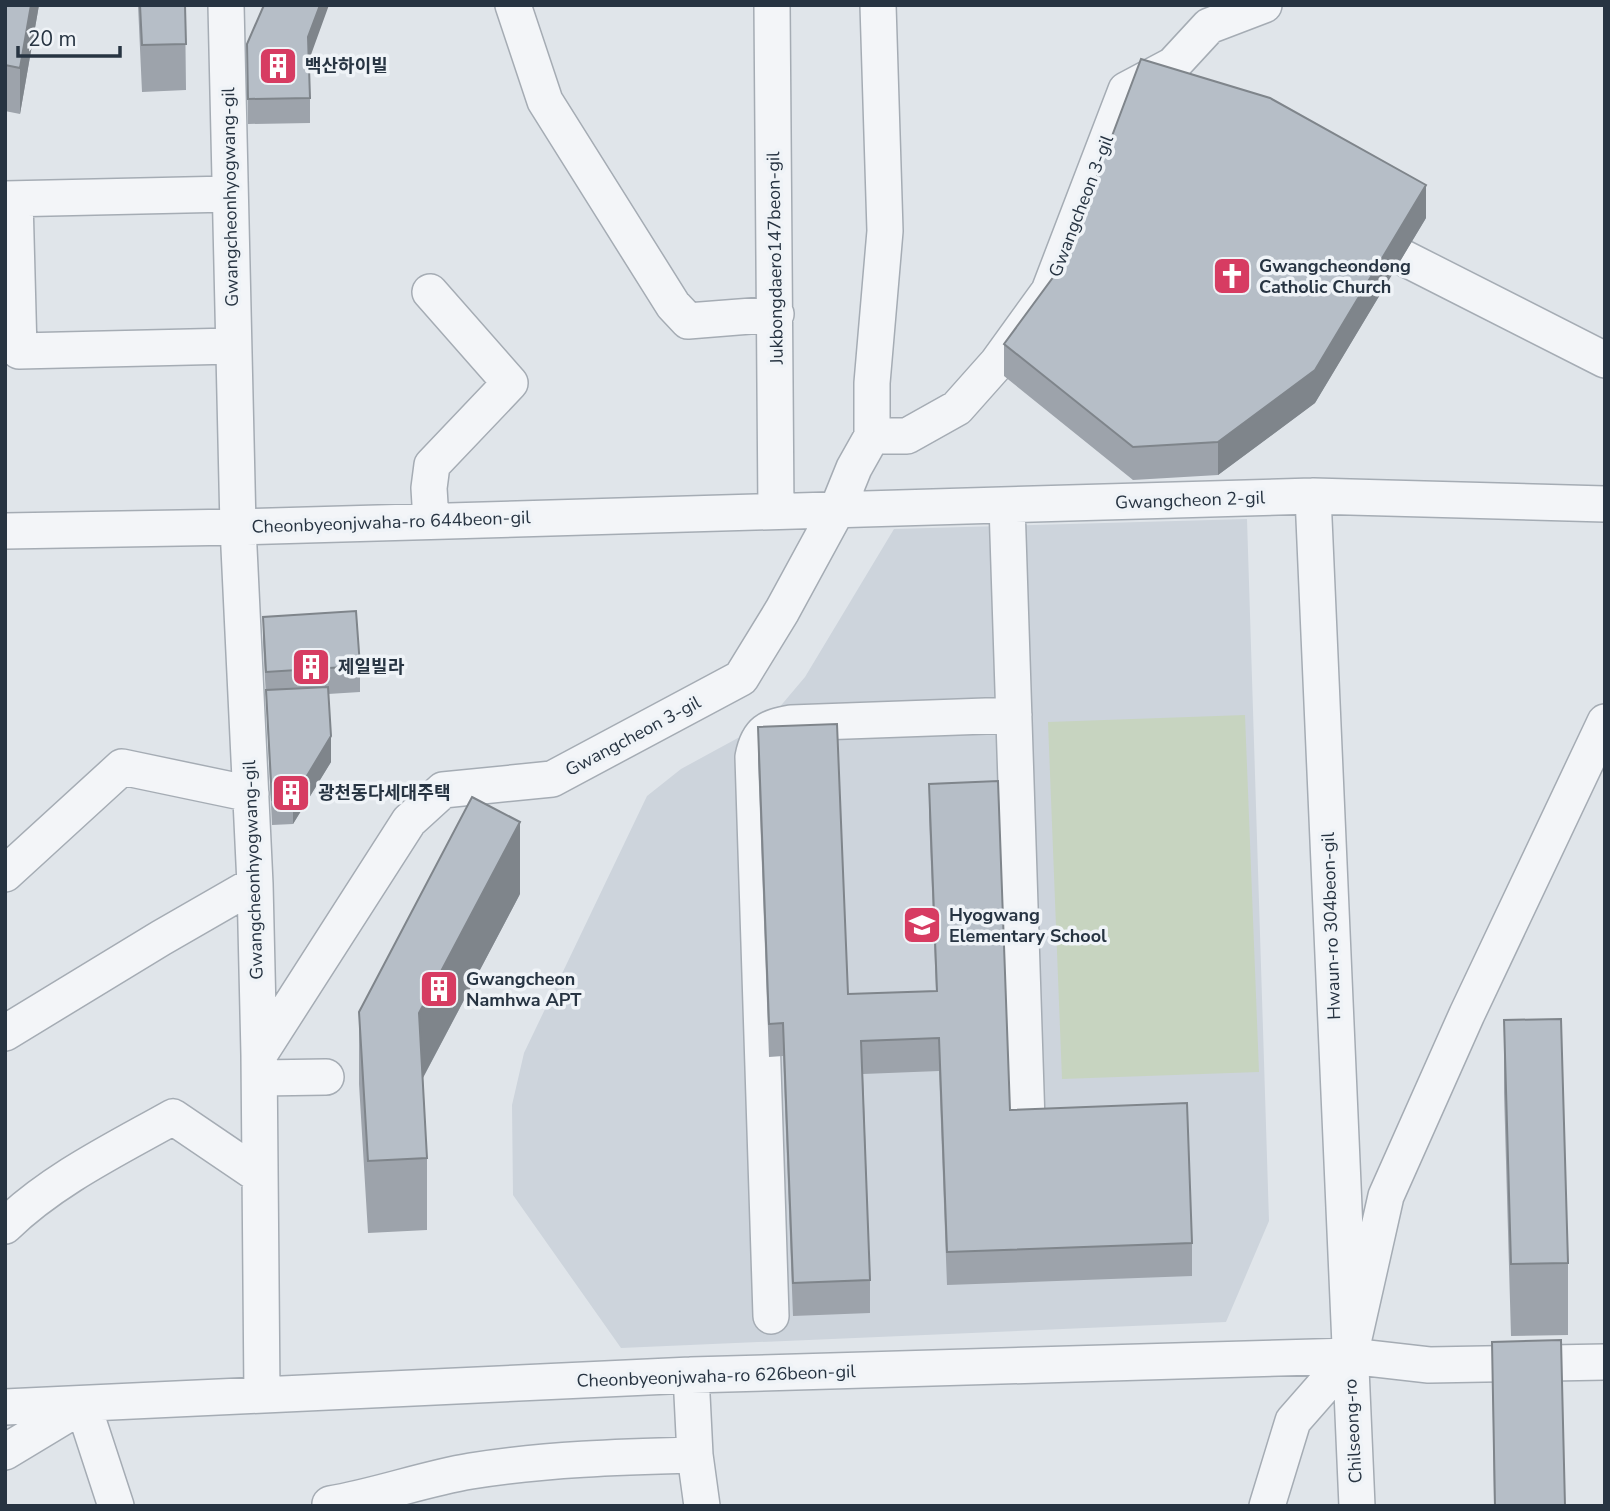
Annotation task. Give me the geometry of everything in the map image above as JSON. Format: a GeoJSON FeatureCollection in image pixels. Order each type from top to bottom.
{"type":"FeatureCollection","features":[{"type":"Feature","properties":{"kind":"street","name":"Gwangcheonhyogwang-gil"},"geometry":{"type":"LineString","coordinates":[[226,5],[238,527],[255,884],[260,1066],[262,1395]]}},
{"type":"Feature","properties":{"kind":"street"},"geometry":{"type":"LineString","coordinates":[[513,5],[545,101],[673,305],[688,321],[776,314]]}},
{"type":"Feature","properties":{"kind":"street","name":"Jukbongdaero147beon-gil"},"geometry":{"type":"LineString","coordinates":[[772,5],[776,511]]}},
{"type":"Feature","properties":{"kind":"street","name":"Gwangcheon 3-gil"},"geometry":{"type":"LineString","coordinates":[[260,1066],[408,821],[443,790],[552,779],[741,678],[782,611],[837,510],[854,468],[872,436],[872,383],[885,231],[878,5]]}},
{"type":"Feature","properties":{"kind":"street","name":"Gwangcheon 3-gil"},"geometry":{"type":"LineString","coordinates":[[872,436],[907,436],[957,408],[997,363],[1049,290],[1126,90],[1173,65],[1209,26],[1264,5]]}},
{"type":"Feature","properties":{"kind":"street"},"geometry":{"type":"LineString","coordinates":[[230,194],[10,199],[19,351],[233,346]]}},
{"type":"Feature","properties":{"kind":"street"},"geometry":{"type":"LineString","coordinates":[[1402,257],[1605,360]]}},
{"type":"Feature","properties":{"kind":"street"},"geometry":{"type":"LineString","coordinates":[[430,292],[510,383],[432,465],[429,488],[431,521]]}},
{"type":"Feature","properties":{"kind":"street","name":"Gwangcheon 2-gil"},"geometry":{"type":"LineString","coordinates":[[776,511],[1313,496],[1605,504]]}},
{"type":"Feature","properties":{"kind":"street","name":"Hwaun-ro 304beon-gil"},"geometry":{"type":"LineString","coordinates":[[1313,496],[1350,1356]]}},
{"type":"Feature","properties":{"kind":"street"},"geometry":{"type":"LineString","coordinates":[[1007,505],[1027,1122]]}},
{"type":"Feature","properties":{"kind":"street","name":"Cheonbyeonjwaha-ro 644beon-gil"},"geometry":{"type":"LineString","coordinates":[[5,531],[776,511]]}},
{"type":"Feature","properties":{"kind":"street"},"geometry":{"type":"LineString","coordinates":[[771,1316],[753,757],[755,747],[760,735],[772,726],[791,723],[1014,715]]}},
{"type":"Feature","properties":{"kind":"street"},"geometry":{"type":"LineString","coordinates":[[1267,1506],[1293,1422],[1350,1356],[1386,1196],[1467,1014],[1605,722]]}},
{"type":"Feature","properties":{"kind":"street"},"geometry":{"type":"LineString","coordinates":[[5,874],[122,767],[251,794]]}},
{"type":"Feature","properties":{"kind":"street"},"geometry":{"type":"LineString","coordinates":[[5,1033],[255,884]]}},
{"type":"Feature","properties":{"kind":"street"},"geometry":{"type":"LineString","coordinates":[[260,1066],[326,1077]]}},
{"type":"Feature","properties":{"kind":"street"},"geometry":{"type":"LineString","coordinates":[[5,1226],[22,1210],[94,1162],[173,1117],[260,1176]]}},
{"type":"Feature","properties":{"kind":"street","name":"Cheonbyeonjwaha-ro 626beon-gil"},"geometry":{"type":"LineString","coordinates":[[5,1407],[691,1376],[1350,1356],[1429,1365],[1605,1362]]}},
{"type":"Feature","properties":{"kind":"street","name":"Chilseong-ro"},"geometry":{"type":"LineString","coordinates":[[1350,1356],[1357,1506]]}},
{"type":"Feature","properties":{"kind":"street"},"geometry":{"type":"LineString","coordinates":[[691,1376],[695,1455],[702,1506]]}},
{"type":"Feature","properties":{"kind":"street"},"geometry":{"type":"LineString","coordinates":[[83,1405],[116,1506]]}},
{"type":"Feature","properties":{"kind":"street","name":"Cheonbyeonjwaha-ro 626beon-gil"},"geometry":{"type":"LineString","coordinates":[[5,1452],[83,1405]]}},
{"type":"Feature","properties":{"kind":"street"},"geometry":{"type":"LineString","coordinates":[[330,1504],[436,1493],[469,1471],[562,1460],[695,1455]]}},
{"type":"Feature","properties":{"kind":"shaded area","name":"Hyogwang Elementary School"},"geometry":{"type":"Polygon","coordinates":[[[1247,519],[1269,1221],[1226,1322],[621,1348],[513,1195],[512,1105],[524,1053],[647,796],[681,769],[767,722],[805,677],[894,529],[1247,519]]]}},
{"type":"Feature","properties":{"kind":"green space"},"geometry":{"type":"Polygon","coordinates":[[[1245,715],[1259,1072],[1062,1079],[1048,722],[1245,715]]]}},
{"type":"Feature","properties":{"kind":"building"},"geometry":{"type":"Polygon","coordinates":[[[5,5],[31,5],[20,68],[5,65],[5,5]]]}},
{"type":"Feature","properties":{"kind":"building"},"geometry":{"type":"Polygon","coordinates":[[[140,5],[185,5],[186,44],[142,45],[140,5]]]}},
{"type":"Feature","properties":{"kind":"building","name":"백산하이빌"},"geometry":{"type":"Polygon","coordinates":[[[264,5],[320,5],[308,37],[310,98],[248,99],[247,44],[264,5]]]}},
{"type":"Feature","properties":{"kind":"building","name":"Gwangcheondong Catholic Church"},"geometry":{"type":"Polygon","coordinates":[[[1141,59],[1270,98],[1426,185],[1315,370],[1218,442],[1133,447],[1004,344],[1065,261],[1141,59]]]}},
{"type":"Feature","properties":{"kind":"building"},"geometry":{"type":"Polygon","coordinates":[[[356,611],[360,666],[266,672],[263,617],[356,611]]]}},
{"type":"Feature","properties":{"kind":"building","name":"광천동다세대주택"},"geometry":{"type":"Polygon","coordinates":[[[328,687],[331,736],[293,799],[272,800],[266,690],[328,687]]]}},
{"type":"Feature","properties":{"kind":"building"},"geometry":{"type":"Polygon","coordinates":[[[837,724],[848,994],[937,991],[929,784],[998,781],[1010,1110],[1187,1103],[1192,1243],[947,1252],[939,1038],[861,1041],[870,1280],[793,1283],[783,1023],[769,1024],[758,727],[837,724]]]}},
{"type":"Feature","properties":{"kind":"building"},"geometry":{"type":"Polygon","coordinates":[[[472,797],[520,822],[419,1013],[427,1158],[368,1161],[359,1012],[472,797]]]}},
{"type":"Feature","properties":{"kind":"building"},"geometry":{"type":"Polygon","coordinates":[[[1561,1019],[1568,1263],[1511,1264],[1504,1020],[1561,1019]]]}},
{"type":"Feature","properties":{"kind":"building"},"geometry":{"type":"Polygon","coordinates":[[[1561,1340],[1565,1506],[1495,1506],[1492,1342],[1561,1340]]]}},
{"type":"Feature","properties":{"kind":"place","name":"백산하이빌"},"geometry":{"type":"Point","coordinates":[278,66]}},
{"type":"Feature","properties":{"kind":"place","name":"Gwangcheondong Catholic Church"},"geometry":{"type":"Point","coordinates":[1232,276]}},
{"type":"Feature","properties":{"kind":"place","name":"제일빌라"},"geometry":{"type":"Point","coordinates":[311,667]}},
{"type":"Feature","properties":{"kind":"place","name":"광천동다세대주택"},"geometry":{"type":"Point","coordinates":[291,793]}},
{"type":"Feature","properties":{"kind":"place","name":"Hyogwang Elementary School"},"geometry":{"type":"Point","coordinates":[922,925]}},
{"type":"Feature","properties":{"kind":"place","name":"Gwangcheon Namhwa APT"},"geometry":{"type":"Point","coordinates":[439,989]}}]}
